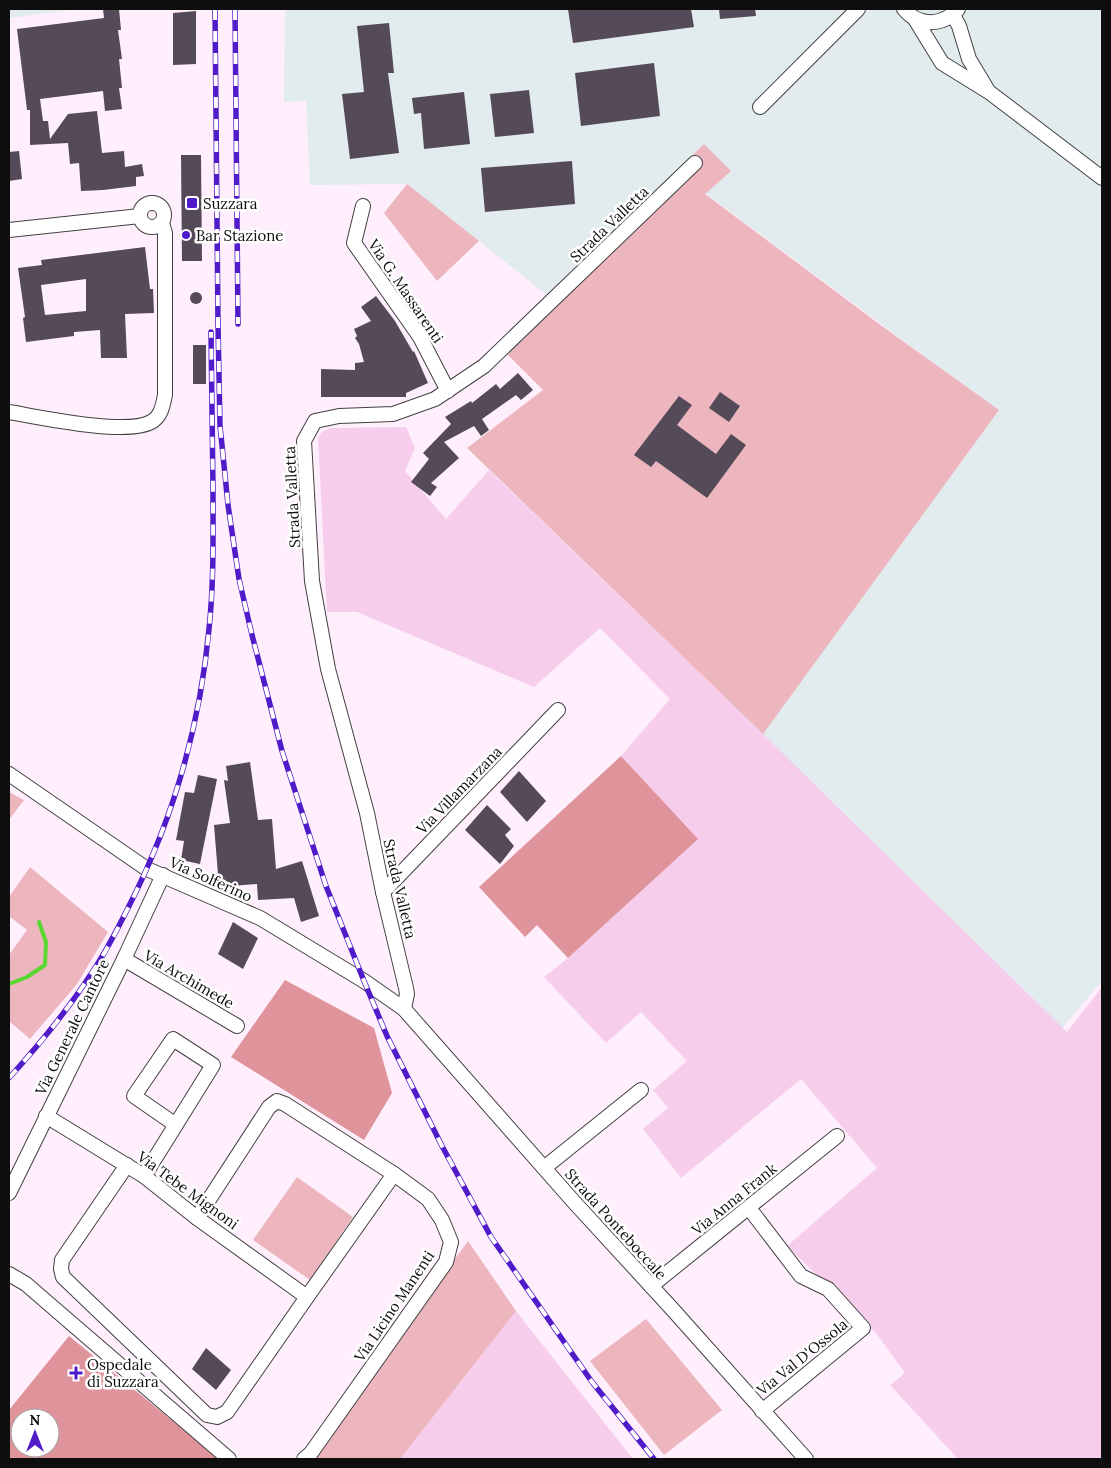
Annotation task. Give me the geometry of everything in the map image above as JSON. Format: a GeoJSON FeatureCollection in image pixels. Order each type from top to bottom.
{"type":"FeatureCollection","features":[{"type":"Feature","properties":{"kind":"street"},"geometry":{"type":"LineString","coordinates":[[760,107],[858,9]]}},
{"type":"Feature","properties":{"kind":"street"},"geometry":{"type":"LineString","coordinates":[[904,9],[915,19],[935,23],[944,20],[955,12],[968,59],[989,92]]}},
{"type":"Feature","properties":{"kind":"street"},"geometry":{"type":"LineString","coordinates":[[915,19],[942,63],[989,92],[1102,178]]}},
{"type":"Feature","properties":{"kind":"street","name":"Strada Valletta"},"geometry":{"type":"LineString","coordinates":[[404,1009],[407,994],[406,988],[383,892],[367,813],[326,660],[312,581],[304,441],[314,421],[339,416],[393,414],[435,399],[484,366],[695,163]]}},
{"type":"Feature","properties":{"kind":"street"},"geometry":{"type":"LineString","coordinates":[[9,412],[119,428],[138,426],[151,422],[159,416],[163,406],[164,395],[165,233],[162,223],[164,212],[157,203],[152,202],[145,205],[140,212],[143,223],[150,227],[158,226],[162,223]]}},
{"type":"Feature","properties":{"kind":"street","name":"Via G. Massarenti"},"geometry":{"type":"LineString","coordinates":[[363,206],[354,243],[420,337],[448,391]]}},
{"type":"Feature","properties":{"kind":"street"},"geometry":{"type":"LineString","coordinates":[[9,230],[140,216]]}},
{"type":"Feature","properties":{"kind":"street","name":"Via Villamarzana"},"geometry":{"type":"LineString","coordinates":[[383,892],[558,710]]}},
{"type":"Feature","properties":{"kind":"street","name":"Via Solferino"},"geometry":{"type":"LineString","coordinates":[[9,774],[147,869],[260,918],[364,981],[404,1009]]}},
{"type":"Feature","properties":{"kind":"street","name":"Via Generale Cantore"},"geometry":{"type":"LineString","coordinates":[[9,1193],[124,960],[163,875]]}},
{"type":"Feature","properties":{"kind":"street","name":"Via Archimede"},"geometry":{"type":"LineString","coordinates":[[124,960],[238,1026]]}},
{"type":"Feature","properties":{"kind":"street","name":"Strada Ponteboccale"},"geometry":{"type":"LineString","coordinates":[[404,1009],[544,1168],[806,1459]]}},
{"type":"Feature","properties":{"kind":"street"},"geometry":{"type":"LineString","coordinates":[[144,1176],[213,1065],[172,1039],[134,1096],[176,1124]]}},
{"type":"Feature","properties":{"kind":"street"},"geometry":{"type":"LineString","coordinates":[[544,1168],[641,1090]]}},
{"type":"Feature","properties":{"kind":"street","name":"Via Licino Manenti"},"geometry":{"type":"LineString","coordinates":[[197,1218],[269,1107],[277,1101],[285,1104],[394,1174],[428,1199],[442,1220],[451,1242],[446,1262],[311,1454],[304,1459]]}},
{"type":"Feature","properties":{"kind":"street","name":"Via Tebe Mignoni"},"geometry":{"type":"LineString","coordinates":[[46,1116],[144,1176],[197,1218],[307,1296]]}},
{"type":"Feature","properties":{"kind":"street","name":"Via Anna Frank"},"geometry":{"type":"LineString","coordinates":[[651,1286],[837,1136]]}},
{"type":"Feature","properties":{"kind":"street"},"geometry":{"type":"LineString","coordinates":[[127,1165],[62,1260],[61,1269],[63,1277],[207,1415],[217,1417],[227,1412],[394,1174]]}},
{"type":"Feature","properties":{"kind":"street","name":"Via Val D'Ossola"},"geometry":{"type":"LineString","coordinates":[[749,1208],[801,1276],[828,1289],[863,1328],[762,1411]]}},
{"type":"Feature","properties":{"kind":"street"},"geometry":{"type":"LineString","coordinates":[[9,1274],[26,1284],[229,1459]]}},
{"type":"Feature","properties":{"kind":"shaded area"},"geometry":{"type":"Polygon","coordinates":[[[9,9],[79,9],[9,18],[9,9]]]}},
{"type":"Feature","properties":{"kind":"shaded area"},"geometry":{"type":"Polygon","coordinates":[[[285,9],[1102,9],[1102,981],[1058,1033],[757,729],[994,408],[705,193],[704,144],[547,295],[407,184],[310,185],[306,101],[284,102],[285,9]]]}},
{"type":"Feature","properties":{"kind":"shaded area"},"geometry":{"type":"Polygon","coordinates":[[[704,144],[731,171],[705,194],[886,329],[999,410],[763,734],[467,448],[543,390],[498,345],[704,144]]]}},
{"type":"Feature","properties":{"kind":"shaded area"},"geometry":{"type":"Polygon","coordinates":[[[407,184],[479,241],[437,281],[384,213],[407,184]]]}},
{"type":"Feature","properties":{"kind":"shaded area"},"geometry":{"type":"Polygon","coordinates":[[[406,427],[415,448],[405,471],[446,519],[489,470],[763,734],[1067,1032],[1102,987],[1102,1459],[958,1459],[890,1385],[905,1373],[876,1333],[787,1246],[877,1168],[801,1079],[681,1178],[643,1129],[668,1108],[653,1090],[687,1061],[641,1012],[606,1043],[544,977],[568,958],[697,839],[621,756],[670,699],[600,628],[534,687],[357,612],[327,612],[318,438],[322,432],[330,428],[406,427]]]}},
{"type":"Feature","properties":{"kind":"shaded area"},"geometry":{"type":"Polygon","coordinates":[[[621,756],[698,839],[568,958],[537,925],[525,937],[479,887],[621,756]]]}},
{"type":"Feature","properties":{"kind":"shaded area"},"geometry":{"type":"Polygon","coordinates":[[[9,792],[24,800],[9,820],[9,792]]]}},
{"type":"Feature","properties":{"kind":"shaded area"},"geometry":{"type":"Polygon","coordinates":[[[30,867],[108,932],[77,984],[30,1039],[9,1021],[9,955],[27,930],[9,916],[9,897],[30,867]]]}},
{"type":"Feature","properties":{"kind":"shaded area"},"geometry":{"type":"Polygon","coordinates":[[[285,980],[374,1028],[392,1093],[364,1140],[231,1057],[285,980]]]}},
{"type":"Feature","properties":{"kind":"shaded area"},"geometry":{"type":"Polygon","coordinates":[[[297,1177],[353,1217],[310,1280],[253,1240],[297,1177]]]}},
{"type":"Feature","properties":{"kind":"shaded area"},"geometry":{"type":"Polygon","coordinates":[[[468,1241],[516,1311],[400,1459],[309,1459],[468,1241]]]}},
{"type":"Feature","properties":{"kind":"shaded area"},"geometry":{"type":"Polygon","coordinates":[[[516,1311],[633,1459],[400,1459],[516,1311]]]}},
{"type":"Feature","properties":{"kind":"shaded area"},"geometry":{"type":"Polygon","coordinates":[[[646,1319],[722,1410],[664,1455],[590,1361],[646,1319]]]}},
{"type":"Feature","properties":{"kind":"shaded area","name":"Ospedale di Suzzara"},"geometry":{"type":"Polygon","coordinates":[[[69,1336],[219,1459],[9,1459],[10,1409],[10,1458],[60,1458],[60,1408],[11,1408],[69,1336]]]}},
{"type":"Feature","properties":{"kind":"building"},"geometry":{"type":"Polygon","coordinates":[[[103,9],[119,9],[121,30],[118,30],[122,59],[119,59],[122,88],[119,88],[122,109],[105,111],[103,91],[40,99],[43,121],[48,121],[50,139],[68,114],[97,111],[102,153],[124,151],[125,167],[142,164],[144,176],[136,177],[136,186],[81,191],[79,163],[70,164],[68,143],[30,145],[30,110],[27,110],[17,29],[104,18],[103,9]]]}},
{"type":"Feature","properties":{"kind":"building"},"geometry":{"type":"Polygon","coordinates":[[[568,9],[691,9],[694,27],[573,43],[568,9]]]}},
{"type":"Feature","properties":{"kind":"building"},"geometry":{"type":"Polygon","coordinates":[[[719,9],[755,9],[756,16],[720,19],[719,9]]]}},
{"type":"Feature","properties":{"kind":"building"},"geometry":{"type":"Polygon","coordinates":[[[196,11],[196,64],[173,65],[173,13],[196,11]]]}},
{"type":"Feature","properties":{"kind":"building"},"geometry":{"type":"Polygon","coordinates":[[[389,23],[394,73],[388,73],[399,153],[350,159],[342,94],[364,92],[357,26],[389,23]]]}},
{"type":"Feature","properties":{"kind":"building"},"geometry":{"type":"Polygon","coordinates":[[[654,63],[660,116],[581,126],[575,73],[654,63]]]}},
{"type":"Feature","properties":{"kind":"building"},"geometry":{"type":"Polygon","coordinates":[[[529,90],[534,133],[495,137],[490,94],[529,90]]]}},
{"type":"Feature","properties":{"kind":"building"},"geometry":{"type":"Polygon","coordinates":[[[464,92],[470,144],[424,149],[421,113],[414,114],[412,98],[464,92]]]}},
{"type":"Feature","properties":{"kind":"building"},"geometry":{"type":"Polygon","coordinates":[[[19,151],[22,179],[9,181],[9,152],[19,151]]]}},
{"type":"Feature","properties":{"kind":"building"},"geometry":{"type":"Polygon","coordinates":[[[181,155],[201,155],[202,261],[182,261],[181,155]]]}},
{"type":"Feature","properties":{"kind":"building"},"geometry":{"type":"Polygon","coordinates":[[[572,161],[575,204],[485,212],[481,168],[572,161]]]}},
{"type":"Feature","properties":{"kind":"building"},"geometry":{"type":"Polygon","coordinates":[[[145,247],[150,289],[153,289],[154,313],[125,314],[127,358],[101,358],[100,330],[74,332],[74,336],[26,342],[23,318],[25,317],[18,268],[42,265],[41,260],[145,247]],[[86,279],[41,285],[45,315],[86,311],[86,279]]]}},
{"type":"Feature","properties":{"kind":"building"},"geometry":{"type":"Polygon","coordinates":[[[194,292],[198,292],[202,298],[198,304],[194,304],[190,300],[190,296],[194,292]]]}},
{"type":"Feature","properties":{"kind":"building"},"geometry":{"type":"Polygon","coordinates":[[[376,296],[414,351],[428,383],[406,393],[406,397],[321,397],[321,369],[355,370],[355,363],[364,362],[359,344],[355,338],[357,336],[354,329],[371,321],[361,307],[376,296]]]}},
{"type":"Feature","properties":{"kind":"building"},"geometry":{"type":"Polygon","coordinates":[[[193,345],[206,345],[206,384],[193,384],[193,345]]]}},
{"type":"Feature","properties":{"kind":"building"},"geometry":{"type":"Polygon","coordinates":[[[518,373],[533,390],[521,400],[516,395],[482,419],[489,430],[481,436],[474,426],[444,442],[459,458],[431,483],[437,487],[430,496],[411,482],[429,459],[423,453],[451,424],[445,417],[471,401],[472,403],[496,384],[500,389],[518,373]]]}},
{"type":"Feature","properties":{"kind":"building"},"geometry":{"type":"Polygon","coordinates":[[[720,392],[740,406],[729,422],[709,408],[720,392]]]}},
{"type":"Feature","properties":{"kind":"building"},"geometry":{"type":"Polygon","coordinates":[[[679,396],[692,405],[677,425],[716,454],[731,434],[746,445],[707,498],[656,461],[651,467],[634,455],[679,396]]]}},
{"type":"Feature","properties":{"kind":"building"},"geometry":{"type":"Polygon","coordinates":[[[250,762],[258,820],[272,819],[276,869],[302,861],[319,916],[301,922],[294,898],[258,900],[257,884],[219,887],[214,825],[230,823],[224,780],[228,781],[226,766],[250,762]]]}},
{"type":"Feature","properties":{"kind":"building"},"geometry":{"type":"Polygon","coordinates":[[[519,771],[546,801],[527,822],[500,792],[519,771]]]}},
{"type":"Feature","properties":{"kind":"building"},"geometry":{"type":"Polygon","coordinates":[[[198,775],[217,779],[200,864],[181,860],[184,841],[176,840],[185,792],[194,793],[198,775]]]}},
{"type":"Feature","properties":{"kind":"building"},"geometry":{"type":"Polygon","coordinates":[[[487,805],[511,829],[505,835],[514,846],[500,864],[465,830],[487,805]]]}},
{"type":"Feature","properties":{"kind":"building"},"geometry":{"type":"Polygon","coordinates":[[[233,922],[258,938],[243,969],[218,954],[233,922]]]}},
{"type":"Feature","properties":{"kind":"building"},"geometry":{"type":"Polygon","coordinates":[[[206,1348],[231,1370],[216,1390],[192,1369],[206,1348]]]}},
{"type":"Feature","properties":{"kind":"waterway"},"geometry":{"type":"LineString","coordinates":[[9,984],[27,977],[45,965],[46,942],[39,922]]}},
{"type":"Feature","properties":{"kind":"railway"},"geometry":{"type":"LineString","coordinates":[[215,9],[220,426],[228,505],[239,579],[282,751],[326,886],[364,981],[387,1036],[442,1146],[491,1237],[592,1382],[654,1459]]}},
{"type":"Feature","properties":{"kind":"railway"},"geometry":{"type":"LineString","coordinates":[[235,9],[238,324]]}},
{"type":"Feature","properties":{"kind":"railway"},"geometry":{"type":"LineString","coordinates":[[9,1078],[42,1040],[82,988],[106,950],[144,875],[171,807],[182,772],[199,701],[211,611],[213,524],[211,332]]}},
{"type":"Feature","properties":{"kind":"place","name":"Suzzara"},"geometry":{"type":"Point","coordinates":[192,203]}},
{"type":"Feature","properties":{"kind":"place","name":"Bar Stazione"},"geometry":{"type":"Point","coordinates":[186,235]}},
{"type":"Feature","properties":{"kind":"place","name":"Ospedale di Suzzara"},"geometry":{"type":"Point","coordinates":[76,1373]}}]}
